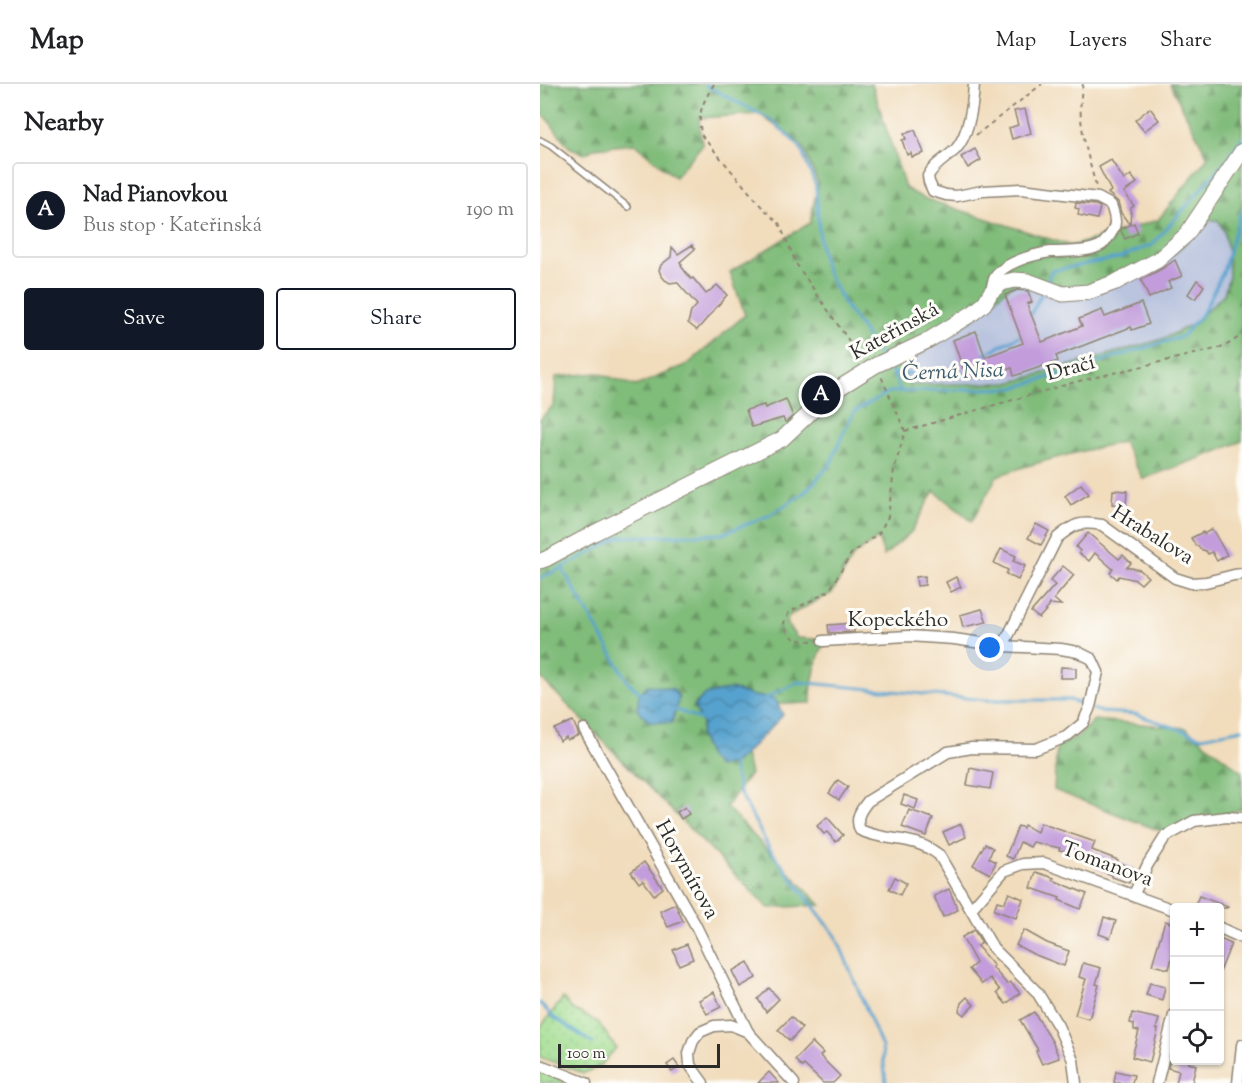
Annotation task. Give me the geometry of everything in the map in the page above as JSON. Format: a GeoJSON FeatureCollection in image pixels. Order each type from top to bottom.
{"type":"FeatureCollection","features":[{"type":"Feature","properties":{"kind":"street"},"geometry":{"type":"LineString","coordinates":[[974,84],[973,103],[964,135],[957,148],[934,167],[928,176],[928,182],[933,191],[957,196],[982,191],[1021,189],[1098,198],[1111,205],[1115,224],[1113,232],[1104,243],[1096,248],[1049,252],[1022,259],[1008,266],[994,278],[991,292]]}},
{"type":"Feature","properties":{"kind":"street","name":"Kateřinská"},"geometry":{"type":"LineString","coordinates":[[540,561],[546,560],[594,533],[782,439],[831,393],[869,370],[927,341],[973,313],[1002,283],[1014,280],[1028,281],[1063,294],[1088,292],[1116,282],[1158,260],[1186,235],[1242,151]]}},
{"type":"Feature","properties":{"kind":"street","name":"Hrabalova"},"geometry":{"type":"LineString","coordinates":[[1003,646],[1057,538],[1072,526],[1088,522],[1102,525],[1175,578],[1191,583],[1242,574]]}},
{"type":"Feature","properties":{"kind":"street","name":"Kopeckého"},"geometry":{"type":"LineString","coordinates":[[823,641],[908,636],[954,639],[1003,646],[1061,649],[1078,652],[1092,659],[1098,672],[1090,707],[1083,723],[1066,738],[1036,749],[972,748],[948,752],[868,801],[859,813],[857,823],[860,830],[872,836],[911,840],[939,855],[993,948],[1037,992],[1058,1026],[1073,1059],[1076,1083]]}},
{"type":"Feature","properties":{"kind":"street","name":"Horymírova"},"geometry":{"type":"LineString","coordinates":[[584,729],[694,924],[748,1032],[794,1083]]}},
{"type":"Feature","properties":{"kind":"street"},"geometry":{"type":"LineString","coordinates":[[1133,896],[1148,864],[1165,837],[1194,821],[1227,817],[1242,818]]}},
{"type":"Feature","properties":{"kind":"street","name":"Tomanova"},"geometry":{"type":"LineString","coordinates":[[971,909],[1004,871],[1023,864],[1044,863],[1170,909]]}},
{"type":"Feature","properties":{"kind":"street"},"geometry":{"type":"LineString","coordinates":[[1224,930],[1242,938]]}},
{"type":"Feature","properties":{"kind":"street"},"geometry":{"type":"LineString","coordinates":[[703,1083],[690,1065],[689,1053],[693,1041],[700,1032],[714,1026],[731,1025],[748,1032]]}},
{"type":"Feature","properties":{"kind":"street"},"geometry":{"type":"LineString","coordinates":[[1157,1083],[1170,1031]]}},
{"type":"Feature","properties":{"kind":"street"},"geometry":{"type":"LineString","coordinates":[[1238,1083],[1242,1045]]}},
{"type":"Feature","properties":{"kind":"street"},"geometry":{"type":"LineString","coordinates":[[540,1065],[586,1083]]}},
{"type":"Feature","properties":{"kind":"lane"},"geometry":{"type":"LineString","coordinates":[[540,140],[551,146],[628,207]]}},
{"type":"Feature","properties":{"kind":"path"},"geometry":{"type":"LineString","coordinates":[[714,84],[705,98],[699,117],[702,136],[778,223],[796,265],[869,370]]}},
{"type":"Feature","properties":{"kind":"path"},"geometry":{"type":"LineString","coordinates":[[986,128],[1042,84]]}},
{"type":"Feature","properties":{"kind":"path"},"geometry":{"type":"LineString","coordinates":[[1083,84],[1080,109],[1098,198]]}},
{"type":"Feature","properties":{"kind":"path","name":"Dračí"},"geometry":{"type":"LineString","coordinates":[[905,430],[1075,382],[1224,347],[1242,335]]}},
{"type":"Feature","properties":{"kind":"path"},"geometry":{"type":"LineString","coordinates":[[883,381],[905,430]]}},
{"type":"Feature","properties":{"kind":"path","name":"Kopeckého"},"geometry":{"type":"LineString","coordinates":[[823,641],[796,640],[787,632],[784,623],[789,612],[829,591],[851,554],[879,533],[888,517],[894,470],[905,430]]}},
{"type":"Feature","properties":{"kind":"shaded area"},"geometry":{"type":"Polygon","coordinates":[[[1218,220],[1224,231],[1228,253],[1229,276],[1224,294],[1193,324],[1163,339],[1009,383],[910,385],[900,369],[1012,285],[1175,253],[1208,221],[1218,220]]]}},
{"type":"Feature","properties":{"kind":"green space"},"geometry":{"type":"Polygon","coordinates":[[[540,84],[872,84],[905,188],[923,198],[1071,246],[1158,220],[1208,157],[1170,84],[1242,84],[1242,441],[1143,479],[1123,442],[1028,466],[997,476],[972,521],[934,491],[911,532],[884,556],[878,538],[854,555],[832,593],[790,615],[786,623],[797,638],[827,640],[820,652],[815,670],[811,703],[778,704],[774,699],[731,689],[698,716],[702,723],[700,736],[709,757],[733,764],[745,754],[750,774],[726,807],[821,905],[768,908],[540,677],[540,419],[554,405],[556,377],[598,373],[636,386],[688,364],[745,315],[730,272],[810,223],[818,183],[802,145],[759,114],[699,118],[702,145],[675,177],[635,144],[595,148],[585,154],[569,147],[540,112],[540,84]],[[1218,220],[1208,221],[1175,253],[1089,297],[1037,280],[1012,285],[973,319],[910,360],[901,369],[910,385],[1009,383],[1163,339],[1193,324],[1224,294],[1229,276],[1224,231],[1218,220]]]}},
{"type":"Feature","properties":{"kind":"green space"},"geometry":{"type":"Polygon","coordinates":[[[1094,720],[1186,728],[1242,772],[1242,809],[1163,832],[1054,790],[1057,745],[1077,737],[1094,720]]]}},
{"type":"Feature","properties":{"kind":"green space"},"geometry":{"type":"Polygon","coordinates":[[[563,998],[572,1009],[598,1022],[616,1048],[599,1067],[583,1073],[540,1057],[540,1028],[563,998]]]}},
{"type":"Feature","properties":{"kind":"green space"},"geometry":{"type":"Polygon","coordinates":[[[540,1071],[548,1073],[569,1083],[540,1083],[540,1071]]]}},
{"type":"Feature","properties":{"kind":"water"},"geometry":{"type":"Polygon","coordinates":[[[648,685],[673,689],[679,698],[672,723],[650,722],[637,710],[639,694],[648,685]]]}},
{"type":"Feature","properties":{"kind":"water"},"geometry":{"type":"Polygon","coordinates":[[[731,689],[775,699],[783,715],[733,764],[718,767],[709,757],[700,736],[702,723],[694,706],[704,695],[731,689]]]}},
{"type":"Feature","properties":{"kind":"building"},"geometry":{"type":"Polygon","coordinates":[[[1150,108],[1159,120],[1144,131],[1135,120],[1150,108]]]}},
{"type":"Feature","properties":{"kind":"building"},"geometry":{"type":"Polygon","coordinates":[[[1025,109],[1031,133],[1012,139],[1009,128],[1018,125],[1014,111],[1025,109]]]}},
{"type":"Feature","properties":{"kind":"building"},"geometry":{"type":"Polygon","coordinates":[[[915,130],[924,153],[912,157],[911,153],[907,155],[902,140],[906,139],[904,134],[915,130]]]}},
{"type":"Feature","properties":{"kind":"building"},"geometry":{"type":"Polygon","coordinates":[[[975,149],[981,160],[968,168],[961,157],[975,149]]]}},
{"type":"Feature","properties":{"kind":"building"},"geometry":{"type":"Polygon","coordinates":[[[1111,160],[1124,180],[1131,175],[1137,183],[1124,192],[1134,206],[1131,208],[1130,225],[1121,213],[1118,202],[1108,193],[1111,191],[1099,167],[1111,160]]]}},
{"type":"Feature","properties":{"kind":"building"},"geometry":{"type":"Polygon","coordinates":[[[1076,203],[1100,207],[1097,219],[1078,215],[1079,209],[1075,208],[1076,203]]]}},
{"type":"Feature","properties":{"kind":"building"},"geometry":{"type":"Polygon","coordinates":[[[1134,223],[1138,233],[1125,239],[1121,229],[1134,223]]]}},
{"type":"Feature","properties":{"kind":"building"},"geometry":{"type":"Polygon","coordinates":[[[692,245],[695,249],[680,262],[681,266],[706,294],[717,285],[727,295],[697,330],[688,323],[691,312],[697,305],[677,282],[670,283],[665,280],[659,270],[661,265],[671,257],[672,247],[678,254],[692,245]]]}},
{"type":"Feature","properties":{"kind":"building"},"geometry":{"type":"Polygon","coordinates":[[[1175,260],[1182,276],[1168,282],[1171,288],[1149,298],[1141,280],[1175,260]]]}},
{"type":"Feature","properties":{"kind":"building"},"geometry":{"type":"Polygon","coordinates":[[[1197,280],[1204,286],[1195,299],[1188,294],[1197,280]]]}},
{"type":"Feature","properties":{"kind":"building"},"geometry":{"type":"Polygon","coordinates":[[[1017,290],[1028,291],[1032,302],[1027,304],[1042,342],[1082,326],[1079,319],[1102,310],[1105,317],[1141,303],[1149,324],[1132,330],[1131,327],[1056,356],[1058,361],[1014,376],[1012,368],[987,376],[966,377],[953,340],[976,331],[985,357],[1023,343],[1005,295],[1017,290]]]}},
{"type":"Feature","properties":{"kind":"building"},"geometry":{"type":"Polygon","coordinates":[[[786,399],[793,416],[786,422],[783,418],[752,427],[746,410],[764,405],[765,408],[786,399]]]}},
{"type":"Feature","properties":{"kind":"building"},"geometry":{"type":"Polygon","coordinates":[[[1081,484],[1089,494],[1071,505],[1065,496],[1081,484]]]}},
{"type":"Feature","properties":{"kind":"building"},"geometry":{"type":"Polygon","coordinates":[[[1113,490],[1127,491],[1126,506],[1112,504],[1113,490]]]}},
{"type":"Feature","properties":{"kind":"building"},"geometry":{"type":"Polygon","coordinates":[[[1036,524],[1049,531],[1041,545],[1028,538],[1036,524]]]}},
{"type":"Feature","properties":{"kind":"building"},"geometry":{"type":"Polygon","coordinates":[[[1212,529],[1227,555],[1217,561],[1212,552],[1208,554],[1200,549],[1191,538],[1212,529]]]}},
{"type":"Feature","properties":{"kind":"building"},"geometry":{"type":"Polygon","coordinates":[[[1088,533],[1119,559],[1123,555],[1131,563],[1127,567],[1140,570],[1148,577],[1141,584],[1136,580],[1119,576],[1117,579],[1110,573],[1113,569],[1095,553],[1089,561],[1079,553],[1076,547],[1088,533]]]}},
{"type":"Feature","properties":{"kind":"building"},"geometry":{"type":"Polygon","coordinates":[[[1001,549],[1016,556],[1013,561],[1025,566],[1018,580],[1006,574],[1008,570],[994,563],[1001,549]]]}},
{"type":"Feature","properties":{"kind":"building"},"geometry":{"type":"Polygon","coordinates":[[[1063,566],[1074,575],[1054,599],[1061,605],[1049,604],[1039,618],[1031,612],[1055,585],[1050,581],[1063,566]]]}},
{"type":"Feature","properties":{"kind":"building"},"geometry":{"type":"Polygon","coordinates":[[[925,576],[925,585],[917,586],[916,577],[925,576]]]}},
{"type":"Feature","properties":{"kind":"building"},"geometry":{"type":"Polygon","coordinates":[[[956,577],[961,587],[951,592],[946,582],[956,577]]]}},
{"type":"Feature","properties":{"kind":"building"},"geometry":{"type":"Polygon","coordinates":[[[982,609],[987,622],[963,627],[960,615],[982,609]]]}},
{"type":"Feature","properties":{"kind":"building"},"geometry":{"type":"Polygon","coordinates":[[[854,623],[854,632],[829,633],[828,625],[854,623]]]}},
{"type":"Feature","properties":{"kind":"building"},"geometry":{"type":"Polygon","coordinates":[[[1061,667],[1076,668],[1076,678],[1060,678],[1061,667]]]}},
{"type":"Feature","properties":{"kind":"building"},"geometry":{"type":"Polygon","coordinates":[[[573,721],[579,735],[567,740],[566,737],[560,741],[554,729],[573,721]]]}},
{"type":"Feature","properties":{"kind":"building"},"geometry":{"type":"Polygon","coordinates":[[[970,768],[993,773],[990,789],[967,785],[970,768]]]}},
{"type":"Feature","properties":{"kind":"building"},"geometry":{"type":"Polygon","coordinates":[[[838,780],[848,787],[839,800],[829,793],[838,780]]]}},
{"type":"Feature","properties":{"kind":"building"},"geometry":{"type":"Polygon","coordinates":[[[904,795],[918,800],[915,809],[901,804],[904,795]]]}},
{"type":"Feature","properties":{"kind":"building"},"geometry":{"type":"Polygon","coordinates":[[[685,807],[689,814],[681,819],[677,812],[685,807]]]}},
{"type":"Feature","properties":{"kind":"building"},"geometry":{"type":"Polygon","coordinates":[[[909,810],[933,818],[926,836],[902,827],[909,810]]]}},
{"type":"Feature","properties":{"kind":"building"},"geometry":{"type":"Polygon","coordinates":[[[827,817],[843,835],[836,842],[827,832],[824,834],[817,826],[827,817]]]}},
{"type":"Feature","properties":{"kind":"building"},"geometry":{"type":"Polygon","coordinates":[[[1040,823],[1095,842],[1092,850],[1134,868],[1129,883],[1095,868],[1097,865],[1071,855],[1071,852],[1033,842],[1030,847],[1020,842],[1013,859],[1006,856],[1018,826],[1023,828],[1024,825],[1037,832],[1040,823]]]}},
{"type":"Feature","properties":{"kind":"building"},"geometry":{"type":"Polygon","coordinates":[[[961,824],[966,837],[949,845],[943,832],[961,824]]]}},
{"type":"Feature","properties":{"kind":"building"},"geometry":{"type":"Polygon","coordinates":[[[985,844],[993,848],[989,858],[996,862],[990,874],[973,865],[985,844]]]}},
{"type":"Feature","properties":{"kind":"building"},"geometry":{"type":"Polygon","coordinates":[[[644,862],[663,888],[654,895],[643,880],[639,883],[631,872],[644,862]]]}},
{"type":"Feature","properties":{"kind":"building"},"geometry":{"type":"Polygon","coordinates":[[[1036,872],[1087,894],[1080,909],[1059,900],[1060,898],[1031,888],[1036,872]]]}},
{"type":"Feature","properties":{"kind":"building"},"geometry":{"type":"Polygon","coordinates":[[[895,877],[906,883],[900,895],[889,889],[895,877]]]}},
{"type":"Feature","properties":{"kind":"building"},"geometry":{"type":"Polygon","coordinates":[[[949,889],[958,910],[943,917],[934,896],[949,889]]]}},
{"type":"Feature","properties":{"kind":"building"},"geometry":{"type":"Polygon","coordinates":[[[1009,893],[1023,899],[1016,918],[994,910],[997,901],[1004,903],[1009,893]]]}},
{"type":"Feature","properties":{"kind":"building"},"geometry":{"type":"Polygon","coordinates":[[[1199,896],[1217,903],[1196,903],[1199,896]]]}},
{"type":"Feature","properties":{"kind":"building"},"geometry":{"type":"Polygon","coordinates":[[[675,904],[683,921],[668,927],[660,911],[675,904]]]}},
{"type":"Feature","properties":{"kind":"building"},"geometry":{"type":"Polygon","coordinates":[[[1104,917],[1116,921],[1110,938],[1099,934],[1104,917]]]}},
{"type":"Feature","properties":{"kind":"building"},"geometry":{"type":"Polygon","coordinates":[[[1165,921],[1170,923],[1169,969],[1152,965],[1165,921]]]}},
{"type":"Feature","properties":{"kind":"building"},"geometry":{"type":"Polygon","coordinates":[[[974,930],[982,943],[977,946],[994,966],[992,967],[1007,984],[1010,982],[1020,993],[1006,1004],[997,993],[1000,990],[990,978],[982,984],[969,969],[976,963],[962,937],[974,930]]]}},
{"type":"Feature","properties":{"kind":"building"},"geometry":{"type":"Polygon","coordinates":[[[1024,930],[1047,943],[1069,951],[1064,966],[1016,945],[1024,930]]]}},
{"type":"Feature","properties":{"kind":"building"},"geometry":{"type":"Polygon","coordinates":[[[1224,941],[1231,944],[1224,962],[1224,941]]]}},
{"type":"Feature","properties":{"kind":"building"},"geometry":{"type":"Polygon","coordinates":[[[687,944],[693,959],[679,965],[673,950],[687,944]]]}},
{"type":"Feature","properties":{"kind":"building"},"geometry":{"type":"Polygon","coordinates":[[[748,962],[756,978],[740,987],[732,971],[748,962]]]}},
{"type":"Feature","properties":{"kind":"building"},"geometry":{"type":"Polygon","coordinates":[[[1083,963],[1101,968],[1096,984],[1099,985],[1089,1019],[1075,1015],[1086,979],[1079,977],[1083,963]]]}},
{"type":"Feature","properties":{"kind":"building"},"geometry":{"type":"Polygon","coordinates":[[[1150,983],[1165,987],[1162,1000],[1146,995],[1150,983]]]}},
{"type":"Feature","properties":{"kind":"building"},"geometry":{"type":"Polygon","coordinates":[[[769,988],[779,999],[766,1012],[758,999],[769,988]]]}},
{"type":"Feature","properties":{"kind":"building"},"geometry":{"type":"Polygon","coordinates":[[[714,992],[721,1007],[707,1014],[699,1000],[714,992]]]}},
{"type":"Feature","properties":{"kind":"building"},"geometry":{"type":"Polygon","coordinates":[[[967,997],[974,1005],[964,1015],[959,1011],[961,1003],[967,997]]]}},
{"type":"Feature","properties":{"kind":"building"},"geometry":{"type":"Polygon","coordinates":[[[1034,1012],[1052,1041],[1059,1058],[1042,1064],[1036,1051],[1038,1050],[1020,1020],[1034,1012]]]}},
{"type":"Feature","properties":{"kind":"building"},"geometry":{"type":"Polygon","coordinates":[[[1132,1013],[1159,1019],[1150,1062],[1132,1057],[1139,1031],[1134,1030],[1134,1024],[1130,1023],[1132,1013]]]}},
{"type":"Feature","properties":{"kind":"building"},"geometry":{"type":"Polygon","coordinates":[[[791,1017],[802,1028],[790,1041],[778,1030],[791,1017]]]}},
{"type":"Feature","properties":{"kind":"building"},"geometry":{"type":"Polygon","coordinates":[[[812,1042],[823,1053],[820,1056],[840,1076],[833,1083],[823,1083],[804,1065],[802,1067],[795,1060],[812,1042]]]}},
{"type":"Feature","properties":{"kind":"building"},"geometry":{"type":"Polygon","coordinates":[[[674,1060],[679,1067],[672,1072],[667,1065],[674,1060]]]}},
{"type":"Feature","properties":{"kind":"building"},"geometry":{"type":"Polygon","coordinates":[[[1170,1060],[1170,1065],[1196,1065],[1192,1083],[1176,1083],[1179,1071],[1168,1068],[1170,1060]]]}},
{"type":"Feature","properties":{"kind":"building"},"geometry":{"type":"Polygon","coordinates":[[[1116,1071],[1134,1075],[1132,1083],[1114,1083],[1116,1071]]]}},
{"type":"Feature","properties":{"kind":"building"},"geometry":{"type":"Polygon","coordinates":[[[769,1072],[779,1083],[758,1083],[769,1072]]]}},
{"type":"Feature","properties":{"kind":"waterway"},"geometry":{"type":"LineString","coordinates":[[706,84],[773,121],[800,147],[816,186],[820,247],[826,270],[844,304],[882,358]]}},
{"type":"Feature","properties":{"kind":"waterway"},"geometry":{"type":"LineString","coordinates":[[1047,284],[1051,271],[1118,258],[1152,245],[1225,162],[1242,138]]}},
{"type":"Feature","properties":{"kind":"waterway","name":"Černá Nisa"},"geometry":{"type":"LineString","coordinates":[[540,578],[619,537],[722,534],[770,515],[804,493],[830,465],[854,412],[889,392],[1014,388],[1181,337],[1203,313],[1223,272],[1242,211]]}},
{"type":"Feature","properties":{"kind":"waterway"},"geometry":{"type":"LineString","coordinates":[[1030,316],[1042,293]]}},
{"type":"Feature","properties":{"kind":"waterway"},"geometry":{"type":"LineString","coordinates":[[981,356],[1022,333]]}},
{"type":"Feature","properties":{"kind":"waterway"},"geometry":{"type":"LineString","coordinates":[[888,366],[900,390]]}},
{"type":"Feature","properties":{"kind":"waterway"},"geometry":{"type":"LineString","coordinates":[[893,374],[964,373],[966,371]]}},
{"type":"Feature","properties":{"kind":"waterway"},"geometry":{"type":"LineString","coordinates":[[562,568],[628,682],[644,696]]}},
{"type":"Feature","properties":{"kind":"waterway"},"geometry":{"type":"LineString","coordinates":[[764,699],[798,682],[986,700],[1070,700],[1087,706]]}},
{"type":"Feature","properties":{"kind":"waterway"},"geometry":{"type":"LineString","coordinates":[[674,709],[702,720]]}},
{"type":"Feature","properties":{"kind":"waterway"},"geometry":{"type":"LineString","coordinates":[[1093,709],[1102,712],[1135,714],[1202,737],[1242,729]]}},
{"type":"Feature","properties":{"kind":"waterway"},"geometry":{"type":"LineString","coordinates":[[732,762],[739,791],[769,848],[836,936],[882,1047],[886,1083]]}},
{"type":"Feature","properties":{"kind":"waterway"},"geometry":{"type":"LineString","coordinates":[[540,1003],[553,1017],[593,1043]]}},
{"type":"Feature","properties":{"kind":"place","name":"Nad Pianovkou"},"geometry":{"type":"Point","coordinates":[821,395]}}]}
